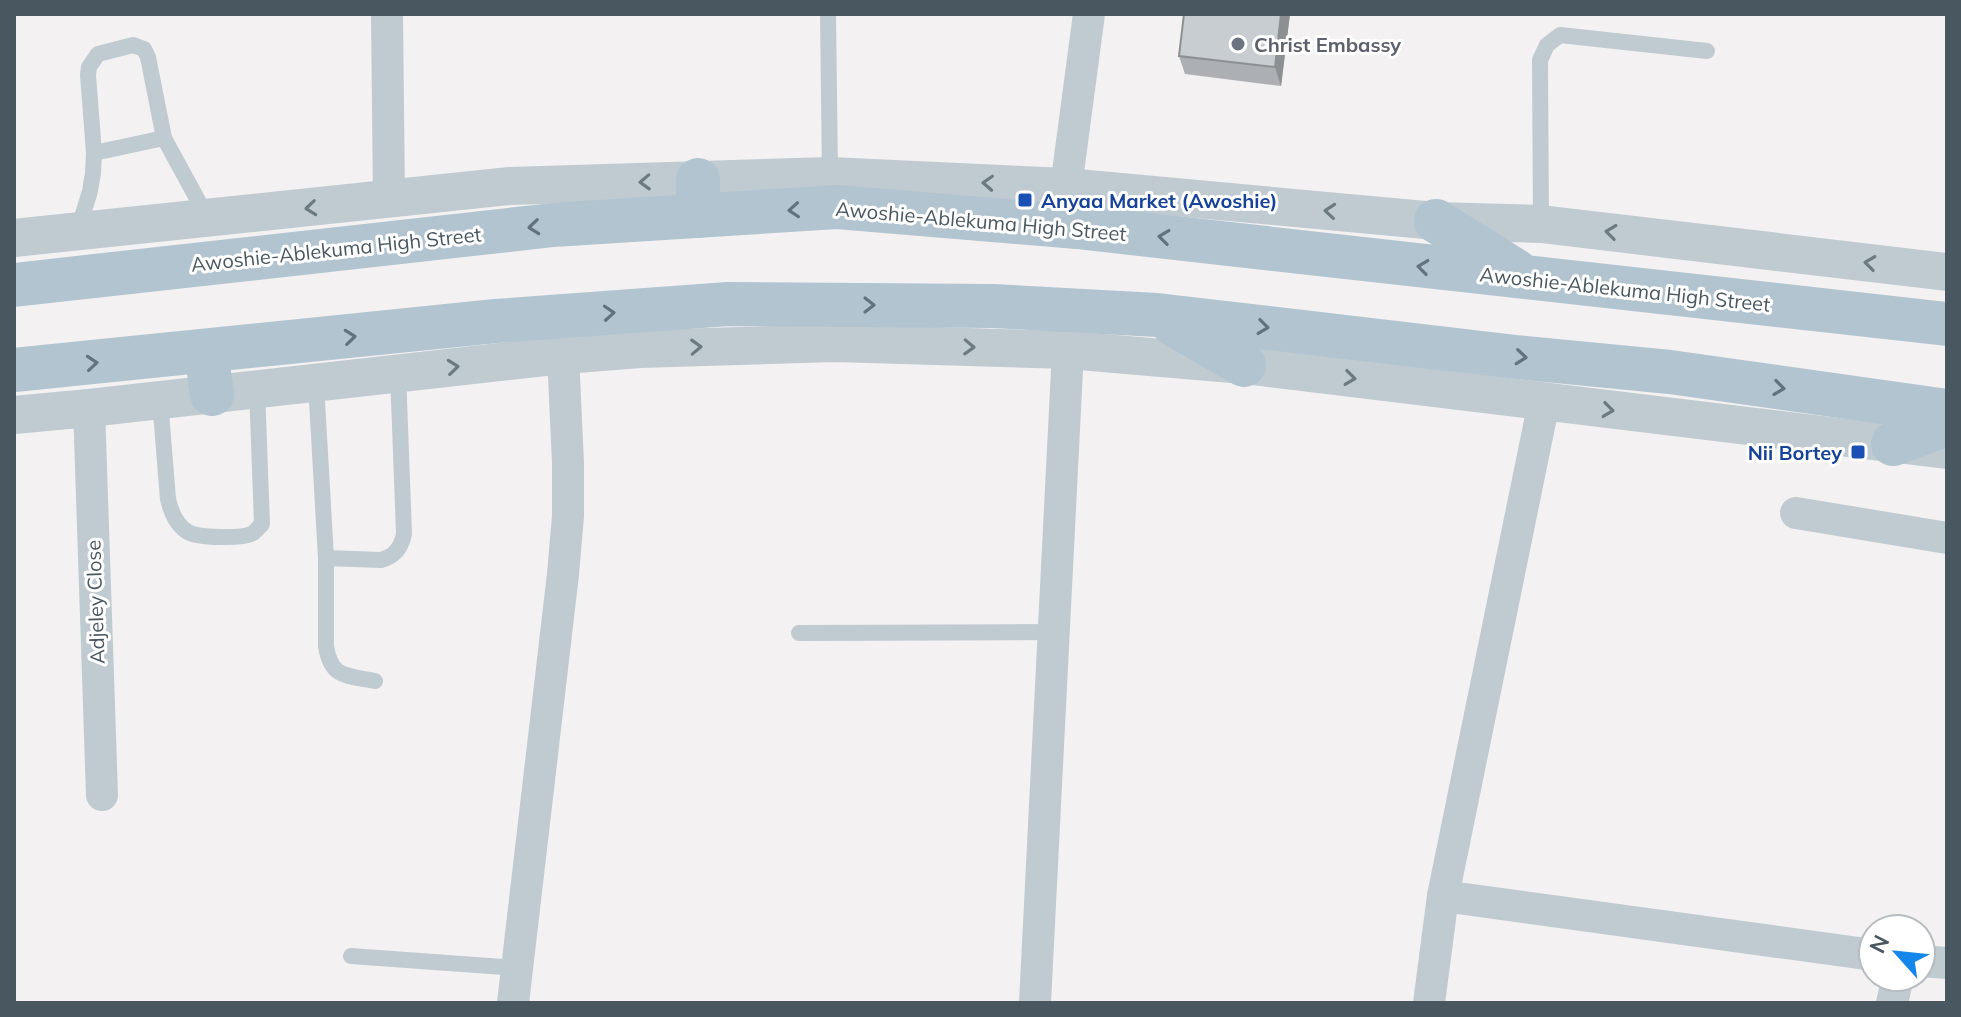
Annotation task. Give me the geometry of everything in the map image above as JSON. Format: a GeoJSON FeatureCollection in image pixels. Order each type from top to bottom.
{"type":"FeatureCollection","features":[{"type":"Feature","properties":{"kind":"main road","name":"Awoshie-Ablekuma High Street"},"geometry":{"type":"LineString","coordinates":[[14,285],[553,225],[698,198],[1077,227],[1947,324]]}},
{"type":"Feature","properties":{"kind":"main road"},"geometry":{"type":"LineString","coordinates":[[1436,221],[1528,279]]}},
{"type":"Feature","properties":{"kind":"main road"},"geometry":{"type":"LineString","coordinates":[[14,370],[496,321],[728,304],[993,306],[1157,315],[1670,372],[1947,411]]}},
{"type":"Feature","properties":{"kind":"main road"},"geometry":{"type":"LineString","coordinates":[[1157,315],[1244,365]]}},
{"type":"Feature","properties":{"kind":"main road"},"geometry":{"type":"LineString","coordinates":[[206,351],[212,394]]}},
{"type":"Feature","properties":{"kind":"main road"},"geometry":{"type":"LineString","coordinates":[[1893,444],[1947,424]]}},
{"type":"Feature","properties":{"kind":"street"},"geometry":{"type":"LineString","coordinates":[[387,14],[389,200]]}},
{"type":"Feature","properties":{"kind":"street"},"geometry":{"type":"LineString","coordinates":[[1066,187],[1089,14]]}},
{"type":"Feature","properties":{"kind":"street","name":"Awoshie-Ablekuma High Street"},"geometry":{"type":"LineString","coordinates":[[14,238],[510,186],[698,198],[830,176],[1066,187],[1436,221],[1541,224],[1947,272]]}},
{"type":"Feature","properties":{"kind":"street"},"geometry":{"type":"LineString","coordinates":[[14,415],[563,355],[640,349],[835,343],[1068,350],[1244,365],[1947,450]]}},
{"type":"Feature","properties":{"kind":"street"},"geometry":{"type":"LineString","coordinates":[[1035,1003],[1068,350]]}},
{"type":"Feature","properties":{"kind":"street"},"geometry":{"type":"LineString","coordinates":[[513,1003],[568,516],[563,355]]}},
{"type":"Feature","properties":{"kind":"street"},"geometry":{"type":"LineString","coordinates":[[1429,1003],[1443,896],[1544,402]]}},
{"type":"Feature","properties":{"kind":"street","name":"Adjeley Close"},"geometry":{"type":"LineString","coordinates":[[89,408],[102,795]]}},
{"type":"Feature","properties":{"kind":"street"},"geometry":{"type":"LineString","coordinates":[[1796,513],[1947,538]]}},
{"type":"Feature","properties":{"kind":"street"},"geometry":{"type":"LineString","coordinates":[[1443,896],[1857,953]]}},
{"type":"Feature","properties":{"kind":"lane"},"geometry":{"type":"LineString","coordinates":[[828,14],[830,176]]}},
{"type":"Feature","properties":{"kind":"lane"},"geometry":{"type":"LineString","coordinates":[[1541,224],[1540,60],[1547,45],[1560,35],[1707,51]]}},
{"type":"Feature","properties":{"kind":"lane"},"geometry":{"type":"LineString","coordinates":[[74,232],[90,191],[94,153],[89,67],[98,54],[133,45],[144,49],[148,57],[164,138],[208,219]]}},
{"type":"Feature","properties":{"kind":"lane"},"geometry":{"type":"LineString","coordinates":[[94,153],[164,138]]}},
{"type":"Feature","properties":{"kind":"lane"},"geometry":{"type":"LineString","coordinates":[[326,558],[381,560],[396,553],[403,541],[398,373]]}},
{"type":"Feature","properties":{"kind":"lane"},"geometry":{"type":"LineString","coordinates":[[316,383],[326,558],[328,661],[341,674],[375,681]]}},
{"type":"Feature","properties":{"kind":"lane"},"geometry":{"type":"LineString","coordinates":[[160,400],[168,499],[172,514],[188,532],[196,535],[241,537],[255,533],[262,524],[257,389]]}},
{"type":"Feature","properties":{"kind":"lane"},"geometry":{"type":"LineString","coordinates":[[799,633],[1054,632]]}},
{"type":"Feature","properties":{"kind":"lane"},"geometry":{"type":"LineString","coordinates":[[351,956],[517,968]]}},
{"type":"Feature","properties":{"kind":"building","name":"Christ Embassy"},"geometry":{"type":"Polygon","coordinates":[[[1184,14],[1281,14],[1275,67],[1179,56],[1184,14]]]}},
{"type":"Feature","properties":{"kind":"place","name":"Christ Embassy"},"geometry":{"type":"Point","coordinates":[1238,44]}},
{"type":"Feature","properties":{"kind":"place","name":"Anyaa Market (Awoshie)"},"geometry":{"type":"Point","coordinates":[1025,200]}},
{"type":"Feature","properties":{"kind":"place","name":"Nii Bortey"},"geometry":{"type":"Point","coordinates":[1858,452]}}]}
